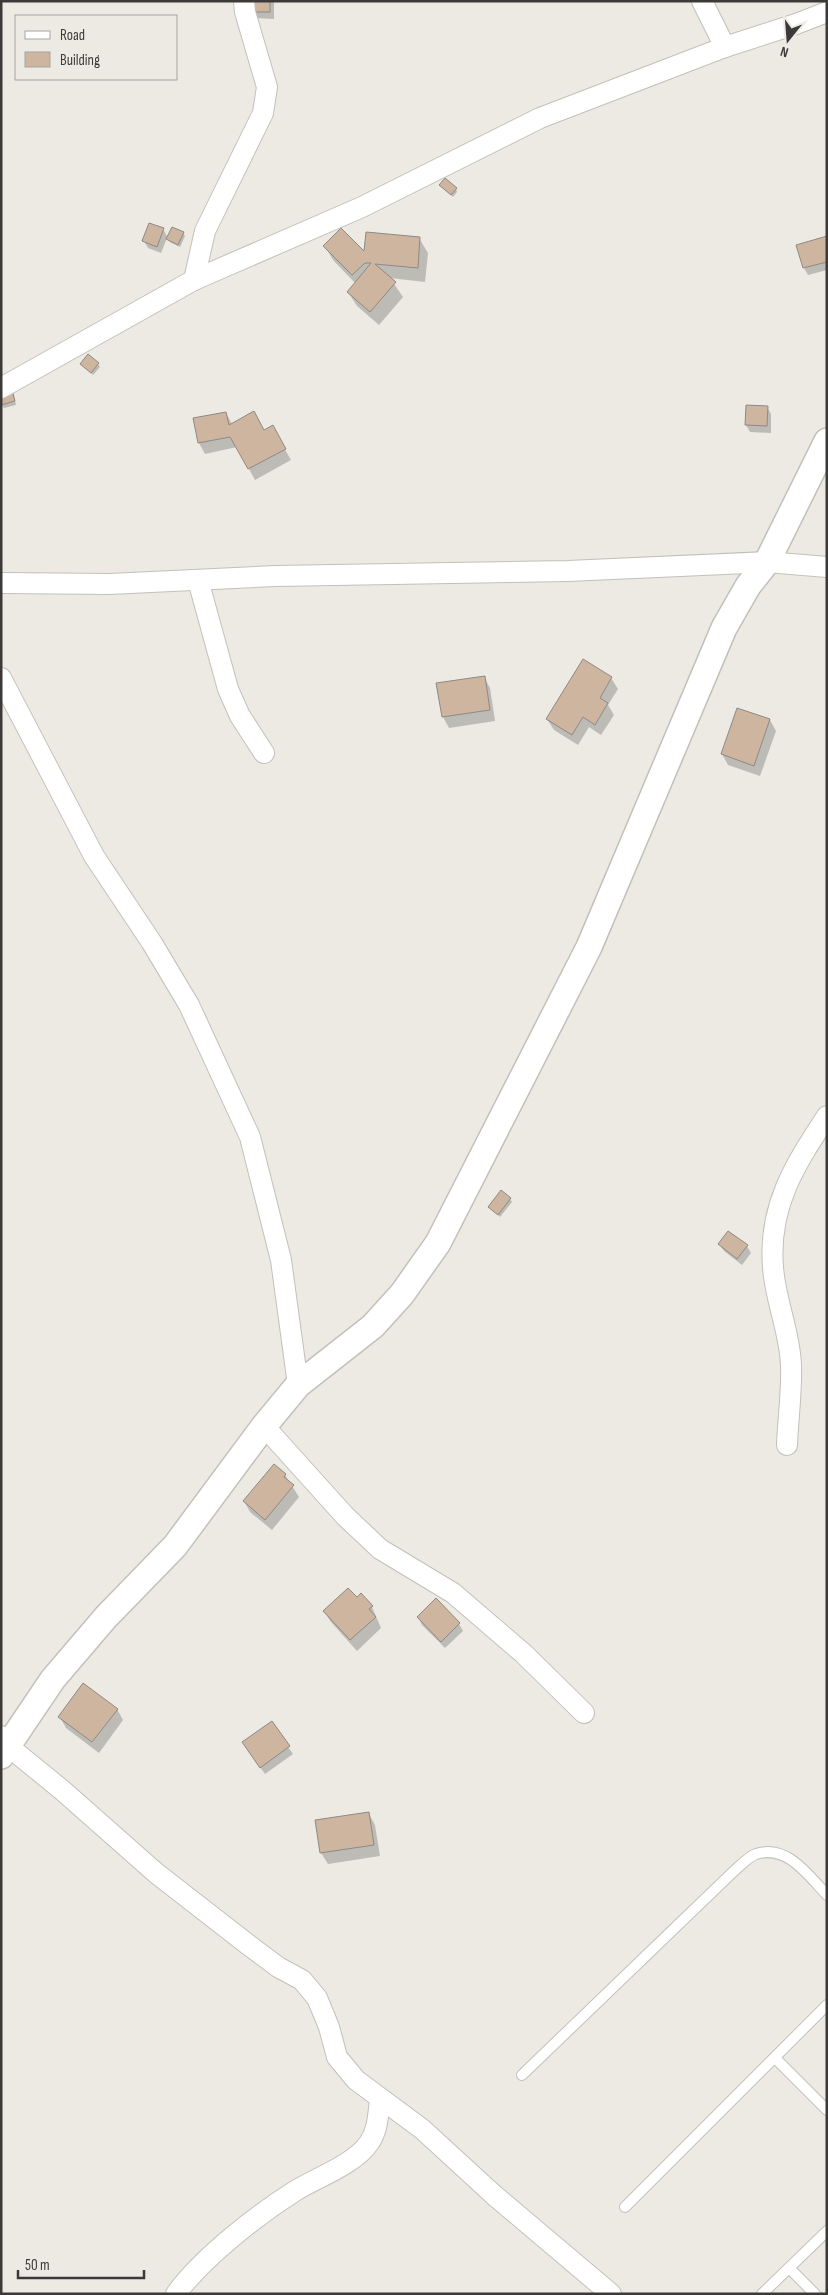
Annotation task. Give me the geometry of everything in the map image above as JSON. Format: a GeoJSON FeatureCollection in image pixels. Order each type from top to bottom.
{"type":"FeatureCollection","features":[{"type":"Feature","properties":{"kind":"street"},"geometry":{"type":"LineString","coordinates":[[194,280],[205,231],[263,113],[267,88],[245,12],[244,1]]}},
{"type":"Feature","properties":{"kind":"street"},"geometry":{"type":"LineString","coordinates":[[702,1],[725,47]]}},
{"type":"Feature","properties":{"kind":"street"},"geometry":{"type":"LineString","coordinates":[[1,388],[194,280],[362,207],[540,118],[725,47],[827,12]]}},
{"type":"Feature","properties":{"kind":"street"},"geometry":{"type":"LineString","coordinates":[[611,2294],[494,2195],[422,2129],[380,2100],[356,2080],[337,2057],[329,2027],[317,1998],[302,1980],[278,1967],[156,1873],[62,1790],[4,1746],[53,1678],[106,1617],[175,1546],[264,1426],[298,1385],[373,1326],[402,1294],[438,1243],[589,947],[724,628],[748,586],[766,562],[827,441]]}},
{"type":"Feature","properties":{"kind":"street"},"geometry":{"type":"LineString","coordinates":[[1,583],[109,584],[275,576],[568,571],[766,562],[827,567]]}},
{"type":"Feature","properties":{"kind":"street"},"geometry":{"type":"LineString","coordinates":[[198,580],[228,690],[240,716],[264,753]]}},
{"type":"Feature","properties":{"kind":"street"},"geometry":{"type":"LineString","coordinates":[[2,683],[94,856],[152,943],[189,1005],[250,1137],[281,1260],[298,1385]]}},
{"type":"Feature","properties":{"kind":"street"},"geometry":{"type":"LineString","coordinates":[[787,1445],[791,1365],[788,1338],[773,1268],[773,1233],[779,1205],[790,1174],[827,1116]]}},
{"type":"Feature","properties":{"kind":"street"},"geometry":{"type":"LineString","coordinates":[[264,1426],[345,1516],[380,1549],[453,1593],[524,1654],[584,1713]]}},
{"type":"Feature","properties":{"kind":"street"},"geometry":{"type":"LineString","coordinates":[[176,2294],[184,2282],[237,2233],[294,2192],[349,2160],[368,2145],[376,2129],[380,2100]]}},
{"type":"Feature","properties":{"kind":"lane"},"geometry":{"type":"LineString","coordinates":[[522,2075],[734,1871],[755,1854],[776,1853],[791,1858],[827,1895]]}},
{"type":"Feature","properties":{"kind":"lane"},"geometry":{"type":"LineString","coordinates":[[625,2207],[827,2006]]}},
{"type":"Feature","properties":{"kind":"lane"},"geometry":{"type":"LineString","coordinates":[[775,2058],[827,2110]]}},
{"type":"Feature","properties":{"kind":"lane"},"geometry":{"type":"LineString","coordinates":[[762,2294],[827,2231]]}},
{"type":"Feature","properties":{"kind":"lane"},"geometry":{"type":"LineString","coordinates":[[789,2268],[815,2294]]}},
{"type":"Feature","properties":{"kind":"building"},"geometry":{"type":"Polygon","coordinates":[[[247,1],[270,1],[270,12],[246,12],[247,1]]]}},
{"type":"Feature","properties":{"kind":"building"},"geometry":{"type":"Polygon","coordinates":[[[445,178],[457,188],[451,195],[439,185],[445,178]]]}},
{"type":"Feature","properties":{"kind":"building"},"geometry":{"type":"Polygon","coordinates":[[[149,223],[164,228],[157,247],[142,241],[149,223]]]}},
{"type":"Feature","properties":{"kind":"building"},"geometry":{"type":"Polygon","coordinates":[[[172,227],[184,232],[178,245],[166,239],[172,227]]]}},
{"type":"Feature","properties":{"kind":"building"},"geometry":{"type":"Polygon","coordinates":[[[341,228],[364,251],[366,232],[420,237],[418,268],[375,264],[396,282],[370,312],[347,292],[371,263],[365,263],[352,275],[323,246],[341,228]]]}},
{"type":"Feature","properties":{"kind":"building"},"geometry":{"type":"Polygon","coordinates":[[[827,236],[827,262],[803,268],[796,245],[827,236]]]}},
{"type":"Feature","properties":{"kind":"building"},"geometry":{"type":"Polygon","coordinates":[[[88,354],[99,363],[91,373],[80,364],[88,354]]]}},
{"type":"Feature","properties":{"kind":"building"},"geometry":{"type":"Polygon","coordinates":[[[10,383],[15,401],[1,405],[1,385],[10,383]]]}},
{"type":"Feature","properties":{"kind":"building"},"geometry":{"type":"Polygon","coordinates":[[[746,405],[768,406],[767,426],[745,425],[746,405]]]}},
{"type":"Feature","properties":{"kind":"building"},"geometry":{"type":"Polygon","coordinates":[[[254,411],[264,430],[273,425],[286,449],[248,469],[230,437],[198,443],[193,418],[226,412],[229,425],[254,411]]]}},
{"type":"Feature","properties":{"kind":"building"},"geometry":{"type":"Polygon","coordinates":[[[583,659],[612,677],[600,698],[608,703],[595,725],[583,717],[572,735],[546,719],[583,659]]]}},
{"type":"Feature","properties":{"kind":"building"},"geometry":{"type":"Polygon","coordinates":[[[485,676],[490,710],[442,717],[436,683],[485,676]]]}},
{"type":"Feature","properties":{"kind":"building"},"geometry":{"type":"Polygon","coordinates":[[[737,708],[770,719],[754,766],[721,754],[737,708]]]}},
{"type":"Feature","properties":{"kind":"building"},"geometry":{"type":"Polygon","coordinates":[[[501,1190],[511,1198],[498,1215],[488,1207],[501,1190]]]}},
{"type":"Feature","properties":{"kind":"building"},"geometry":{"type":"Polygon","coordinates":[[[728,1231],[748,1245],[737,1259],[718,1244],[728,1231]]]}},
{"type":"Feature","properties":{"kind":"building"},"geometry":{"type":"Polygon","coordinates":[[[274,1464],[286,1474],[284,1477],[294,1485],[265,1520],[243,1501],[274,1464]]]}},
{"type":"Feature","properties":{"kind":"building"},"geometry":{"type":"Polygon","coordinates":[[[348,1588],[357,1597],[361,1593],[373,1606],[369,1609],[376,1617],[350,1640],[323,1611],[348,1588]]]}},
{"type":"Feature","properties":{"kind":"building"},"geometry":{"type":"Polygon","coordinates":[[[436,1598],[460,1623],[441,1642],[417,1617],[436,1598]]]}},
{"type":"Feature","properties":{"kind":"building"},"geometry":{"type":"Polygon","coordinates":[[[83,1683],[118,1709],[92,1742],[58,1717],[83,1683]]]}},
{"type":"Feature","properties":{"kind":"building"},"geometry":{"type":"Polygon","coordinates":[[[272,1721],[290,1746],[260,1768],[242,1742],[272,1721]]]}},
{"type":"Feature","properties":{"kind":"building"},"geometry":{"type":"Polygon","coordinates":[[[369,1812],[374,1845],[320,1853],[315,1820],[369,1812]]]}}]}
